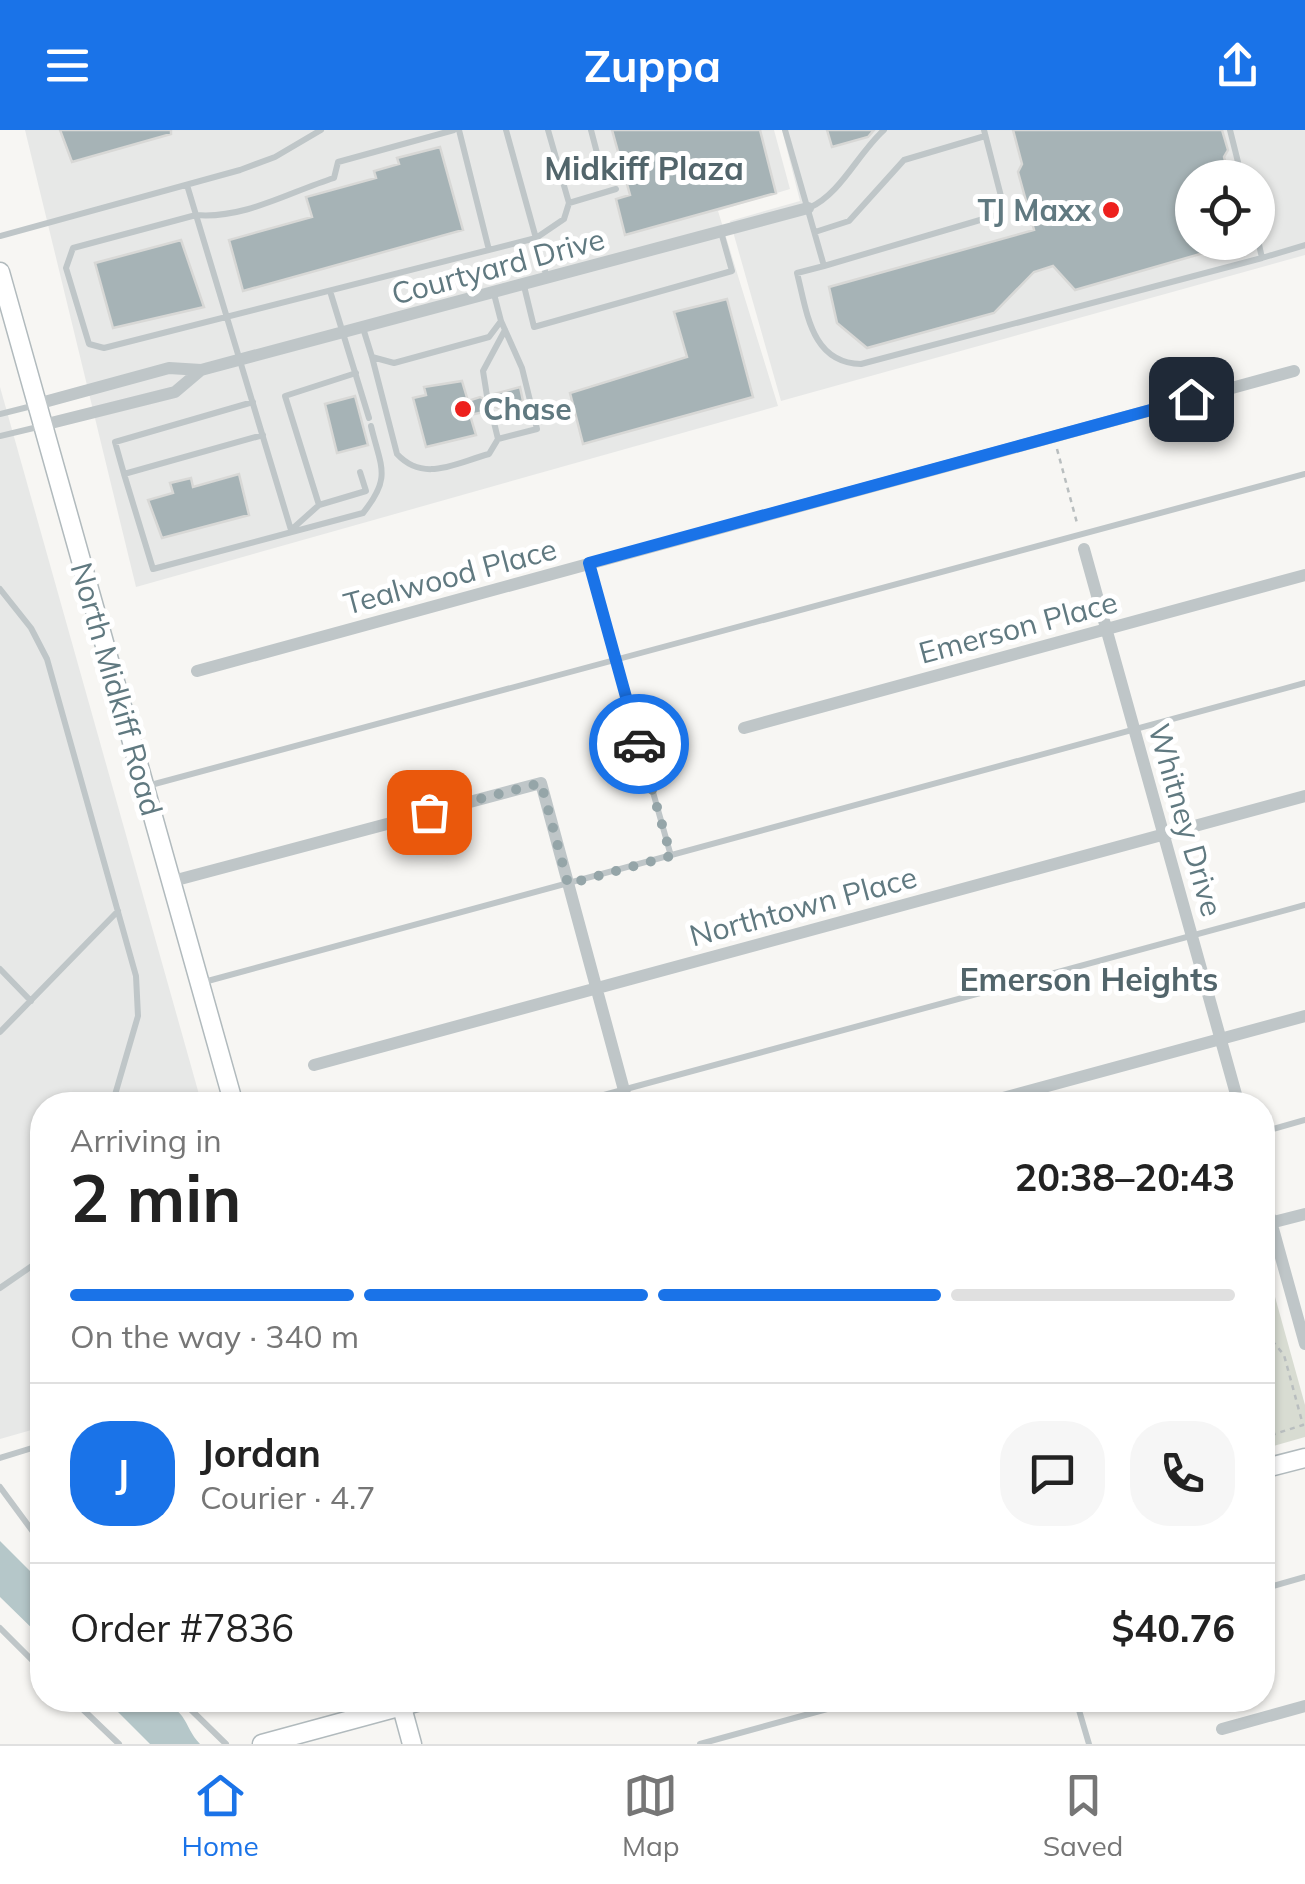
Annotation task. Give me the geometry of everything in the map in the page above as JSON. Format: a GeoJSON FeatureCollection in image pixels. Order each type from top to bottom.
{"type":"FeatureCollection","features":[{"type":"Feature","properties":{"kind":"main road","name":"North Midkiff Road"},"geometry":{"type":"LineString","coordinates":[[0,272],[230,1092]]}},
{"type":"Feature","properties":{"kind":"main road"},"geometry":{"type":"LineString","coordinates":[[1275,1466],[1305,1458]]}},
{"type":"Feature","properties":{"kind":"main road"},"geometry":{"type":"LineString","coordinates":[[262,1744],[370,1712]]}},
{"type":"Feature","properties":{"kind":"main road"},"geometry":{"type":"LineString","coordinates":[[403,1712],[412,1744]]}},
{"type":"Feature","properties":{"kind":"street","name":"Courtyard Drive"},"geometry":{"type":"LineString","coordinates":[[37,404],[169,368],[201,370],[241,360],[808,208]]}},
{"type":"Feature","properties":{"kind":"street","name":"Courtyard Drive"},"geometry":{"type":"LineString","coordinates":[[43,426],[176,392],[201,370]]}},
{"type":"Feature","properties":{"kind":"street","name":"Tealwood Place"},"geometry":{"type":"LineString","coordinates":[[197,670],[1294,372]]}},
{"type":"Feature","properties":{"kind":"street","name":"Whitney Drive"},"geometry":{"type":"LineString","coordinates":[[1082,541],[1235,1092]]}},
{"type":"Feature","properties":{"kind":"street","name":"Emerson Place"},"geometry":{"type":"LineString","coordinates":[[744,728],[1305,574]]}},
{"type":"Feature","properties":{"kind":"street"},"geometry":{"type":"LineString","coordinates":[[169,882],[541,783],[624,1090]]}},
{"type":"Feature","properties":{"kind":"street","name":"Northtown Place"},"geometry":{"type":"LineString","coordinates":[[314,1065],[1305,796]]}},
{"type":"Feature","properties":{"kind":"street"},"geometry":{"type":"LineString","coordinates":[[1025,1092],[1305,1016]]}},
{"type":"Feature","properties":{"kind":"street"},"geometry":{"type":"LineString","coordinates":[[1275,1222],[1305,1214]]}},
{"type":"Feature","properties":{"kind":"street"},"geometry":{"type":"LineString","coordinates":[[1275,1249],[1305,1342]]}},
{"type":"Feature","properties":{"kind":"street"},"geometry":{"type":"LineString","coordinates":[[1222,1729],[1305,1706]]}},
{"type":"Feature","properties":{"kind":"lane"},"geometry":{"type":"LineString","coordinates":[[0,236],[240,170],[322,130]]}},
{"type":"Feature","properties":{"kind":"lane"},"geometry":{"type":"LineString","coordinates":[[490,250],[457,130],[338,162],[334,178],[299,189],[282,200],[215,216],[196,214],[73,248],[66,268],[89,344],[104,348],[330,290],[490,250],[536,238],[564,219],[569,204],[548,130]]}},
{"type":"Feature","properties":{"kind":"lane"},"geometry":{"type":"LineString","coordinates":[[506,130],[548,280]]}},
{"type":"Feature","properties":{"kind":"lane"},"geometry":{"type":"LineString","coordinates":[[591,130],[603,176]]}},
{"type":"Feature","properties":{"kind":"lane"},"geometry":{"type":"LineString","coordinates":[[785,130],[824,266]]}},
{"type":"Feature","properties":{"kind":"lane"},"geometry":{"type":"LineString","coordinates":[[808,208],[829,194],[884,130]]}},
{"type":"Feature","properties":{"kind":"lane"},"geometry":{"type":"LineString","coordinates":[[1230,130],[1238,160]]}},
{"type":"Feature","properties":{"kind":"lane"},"geometry":{"type":"LineString","coordinates":[[815,232],[849,221],[904,160],[985,133],[1002,204],[997,215],[798,273],[819,346],[833,359],[861,364],[1254,260]]}},
{"type":"Feature","properties":{"kind":"lane"},"geometry":{"type":"LineString","coordinates":[[187,185],[291,530]]}},
{"type":"Feature","properties":{"kind":"lane"},"geometry":{"type":"LineString","coordinates":[[569,204],[616,189]]}},
{"type":"Feature","properties":{"kind":"lane"},"geometry":{"type":"LineString","coordinates":[[524,286],[534,327],[570,317],[732,271],[720,231]]}},
{"type":"Feature","properties":{"kind":"lane"},"geometry":{"type":"LineString","coordinates":[[1275,254],[1305,245]]}},
{"type":"Feature","properties":{"kind":"lane"},"geometry":{"type":"LineString","coordinates":[[253,402],[114,442],[153,570],[362,513],[380,491],[382,472],[370,422],[330,290]]}},
{"type":"Feature","properties":{"kind":"lane"},"geometry":{"type":"LineString","coordinates":[[363,327],[397,454],[408,466],[424,471],[489,454],[498,440],[537,429],[522,368],[501,321],[494,294]]}},
{"type":"Feature","properties":{"kind":"lane"},"geometry":{"type":"LineString","coordinates":[[372,357],[394,363],[489,337],[501,321]]}},
{"type":"Feature","properties":{"kind":"lane"},"geometry":{"type":"LineString","coordinates":[[486,396],[483,371],[505,330]]}},
{"type":"Feature","properties":{"kind":"lane"},"geometry":{"type":"LineString","coordinates":[[318,504],[285,396],[356,373]]}},
{"type":"Feature","properties":{"kind":"lane"},"geometry":{"type":"LineString","coordinates":[[0,414],[37,404]]}},
{"type":"Feature","properties":{"kind":"lane"},"geometry":{"type":"LineString","coordinates":[[490,410],[498,440]]}},
{"type":"Feature","properties":{"kind":"lane"},"geometry":{"type":"LineString","coordinates":[[0,436],[43,426]]}},
{"type":"Feature","properties":{"kind":"lane"},"geometry":{"type":"LineString","coordinates":[[124,474],[263,435]]}},
{"type":"Feature","properties":{"kind":"lane"},"geometry":{"type":"LineString","coordinates":[[291,530],[318,504],[366,491],[360,472]]}},
{"type":"Feature","properties":{"kind":"lane"},"geometry":{"type":"LineString","coordinates":[[145,787],[616,660],[1082,541],[1305,474]]}},
{"type":"Feature","properties":{"kind":"lane"},"geometry":{"type":"LineString","coordinates":[[589,563],[671,856]]}},
{"type":"Feature","properties":{"kind":"lane"},"geometry":{"type":"LineString","coordinates":[[0,589],[27,622],[47,659],[136,976],[139,1002],[135,1029],[116,1092]]}},
{"type":"Feature","properties":{"kind":"lane"},"geometry":{"type":"LineString","coordinates":[[198,984],[1305,683]]}},
{"type":"Feature","properties":{"kind":"lane"},"geometry":{"type":"LineString","coordinates":[[616,1092],[1305,906]]}},
{"type":"Feature","properties":{"kind":"lane"},"geometry":{"type":"LineString","coordinates":[[0,1032],[118,911]]}},
{"type":"Feature","properties":{"kind":"lane"},"geometry":{"type":"LineString","coordinates":[[0,969],[31,1001]]}},
{"type":"Feature","properties":{"kind":"lane"},"geometry":{"type":"LineString","coordinates":[[0,1016],[14,1018]]}},
{"type":"Feature","properties":{"kind":"lane"},"geometry":{"type":"LineString","coordinates":[[1275,1128],[1305,1120]]}},
{"type":"Feature","properties":{"kind":"lane"},"geometry":{"type":"LineString","coordinates":[[0,1288],[30,1267]]}},
{"type":"Feature","properties":{"kind":"lane"},"geometry":{"type":"LineString","coordinates":[[0,1458],[30,1449]]}},
{"type":"Feature","properties":{"kind":"lane"},"geometry":{"type":"LineString","coordinates":[[0,1487],[30,1528]]}},
{"type":"Feature","properties":{"kind":"lane"},"geometry":{"type":"LineString","coordinates":[[1275,1585],[1305,1577]]}},
{"type":"Feature","properties":{"kind":"lane"},"geometry":{"type":"LineString","coordinates":[[0,1628],[30,1658]]}},
{"type":"Feature","properties":{"kind":"lane"},"geometry":{"type":"LineString","coordinates":[[86,1712],[118,1744]]}},
{"type":"Feature","properties":{"kind":"lane"},"geometry":{"type":"LineString","coordinates":[[193,1712],[226,1744]]}},
{"type":"Feature","properties":{"kind":"lane"},"geometry":{"type":"LineString","coordinates":[[700,1744],[816,1712]]}},
{"type":"Feature","properties":{"kind":"lane"},"geometry":{"type":"LineString","coordinates":[[1080,1712],[1089,1744]]}},
{"type":"Feature","properties":{"kind":"path"},"geometry":{"type":"LineString","coordinates":[[1054,436],[1082,541]]}},
{"type":"Feature","properties":{"kind":"path"},"geometry":{"type":"LineString","coordinates":[[1275,1344],[1284,1355],[1304,1425],[1275,1434]]}},
{"type":"Feature","properties":{"kind":"shaded area"},"geometry":{"type":"Polygon","coordinates":[[[25,130],[774,130],[790,189],[718,211],[778,406],[136,587],[25,130]]]}},
{"type":"Feature","properties":{"kind":"shaded area"},"geometry":{"type":"Polygon","coordinates":[[[782,130],[1305,130],[1305,255],[781,401],[730,221],[800,201],[782,130]]]}},
{"type":"Feature","properties":{"kind":"shaded area"},"geometry":{"type":"Polygon","coordinates":[[[0,387],[198,1092],[30,1092],[30,1430],[0,1439],[0,387]]]}},
{"type":"Feature","properties":{"kind":"shaded area"},"geometry":{"type":"Polygon","coordinates":[[[1275,1297],[1305,1405],[1305,1437],[1275,1446],[1275,1297]]]}},
{"type":"Feature","properties":{"kind":"shaded area"},"geometry":{"type":"Polygon","coordinates":[[[0,1541],[30,1571],[30,1626],[0,1597],[0,1541]]]}},
{"type":"Feature","properties":{"kind":"shaded area"},"geometry":{"type":"Polygon","coordinates":[[[118,1712],[178,1712],[200,1744],[150,1744],[118,1712]]]}},
{"type":"Feature","properties":{"kind":"building"},"geometry":{"type":"Polygon","coordinates":[[[60,130],[171,130],[171,134],[72,162],[60,130]]]}},
{"type":"Feature","properties":{"kind":"building"},"geometry":{"type":"Polygon","coordinates":[[[612,130],[760,130],[776,193],[625,235],[616,199],[630,195],[612,130]]]}},
{"type":"Feature","properties":{"kind":"building"},"geometry":{"type":"Polygon","coordinates":[[[827,130],[874,130],[868,137],[832,147],[827,130]]]}},
{"type":"Feature","properties":{"kind":"building","name":"TJ Maxx"},"geometry":{"type":"Polygon","coordinates":[[[1013,130],[1222,130],[1228,150],[1225,160],[1175,160],[1175,260],[1179,260],[1075,290],[1053,266],[1034,272],[994,313],[867,348],[837,323],[829,287],[1034,230],[1018,172],[1022,164],[1013,130]]]}},
{"type":"Feature","properties":{"kind":"building"},"geometry":{"type":"Polygon","coordinates":[[[440,147],[463,230],[243,291],[229,240],[312,217],[306,197],[376,178],[374,171],[399,164],[397,158],[440,147]]]}},
{"type":"Feature","properties":{"kind":"building"},"geometry":{"type":"Polygon","coordinates":[[[181,240],[204,307],[113,328],[95,263],[181,240]]]}},
{"type":"Feature","properties":{"kind":"building"},"geometry":{"type":"Polygon","coordinates":[[[727,299],[753,397],[583,444],[570,393],[687,357],[674,312],[727,299]]]}},
{"type":"Feature","properties":{"kind":"building"},"geometry":{"type":"Polygon","coordinates":[[[462,381],[468,401],[480,397],[489,402],[494,394],[520,387],[523,401],[498,408],[488,404],[484,412],[470,415],[476,435],[426,447],[413,398],[426,395],[424,387],[462,381]]]}},
{"type":"Feature","properties":{"kind":"building"},"geometry":{"type":"Polygon","coordinates":[[[355,396],[368,445],[337,453],[325,404],[355,396]]]}},
{"type":"Feature","properties":{"kind":"building"},"geometry":{"type":"Polygon","coordinates":[[[239,474],[249,515],[162,538],[148,500],[173,493],[170,483],[191,478],[193,487],[239,474]]]}},
{"type":"Feature","properties":{"kind":"way so far"},"geometry":{"type":"LineString","coordinates":[[429,812],[541,783],[568,884],[671,856],[639,744]]}},
{"type":"Feature","properties":{"kind":"place","name":"TJ Maxx"},"geometry":{"type":"Point","coordinates":[1111,210]}},
{"type":"Feature","properties":{"kind":"place","name":"Chase"},"geometry":{"type":"Point","coordinates":[463,409]}},
{"type":"Feature","properties":{"kind":"district","name":"Midkiff Plaza"},"geometry":{"type":"Point","coordinates":[644,168]}},
{"type":"Feature","properties":{"kind":"district","name":"Emerson Heights"},"geometry":{"type":"Point","coordinates":[1089,979]}},
{"type":"Feature","properties":{"kind":"route"},"geometry":{"type":"LineString","coordinates":[[639,744],[589,563],[1191,399]]}}]}
